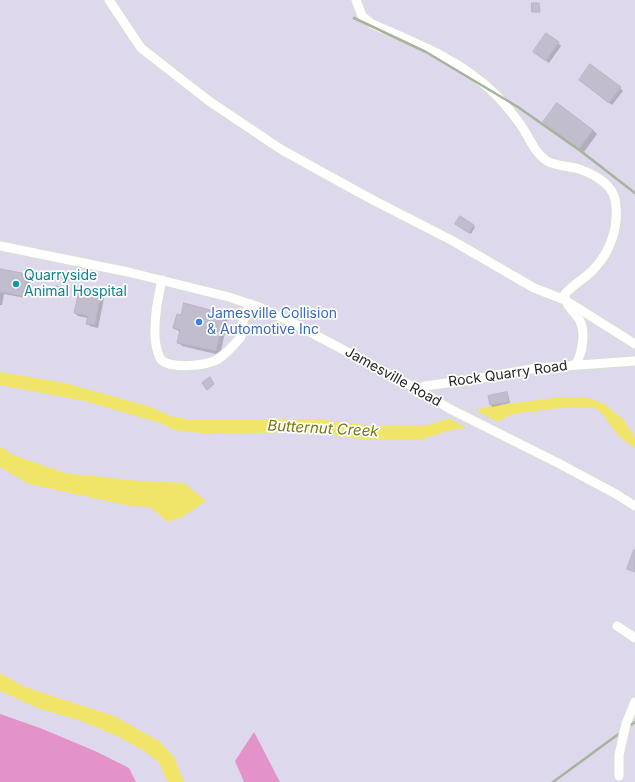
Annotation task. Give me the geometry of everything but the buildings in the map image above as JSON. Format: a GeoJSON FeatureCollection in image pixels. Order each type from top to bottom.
{"type":"FeatureCollection","features":[{"type":"Feature","properties":{"kind":"street"},"geometry":{"type":"LineString","coordinates":[[109,0],[141,48],[209,101],[282,150],[371,199],[453,241],[534,288],[565,300],[635,344]]}},
{"type":"Feature","properties":{"kind":"street"},"geometry":{"type":"LineString","coordinates":[[356,0],[362,16],[372,24],[444,56],[475,77],[495,94],[521,125],[539,155],[547,161],[592,174],[610,187],[614,197],[616,209],[615,230],[611,243],[605,255],[592,271],[567,291],[565,294],[565,300]]}},
{"type":"Feature","properties":{"kind":"street","name":"Jamesville Road"},"geometry":{"type":"LineString","coordinates":[[0,246],[128,272],[229,297],[251,304],[289,321],[417,389],[450,409],[575,472],[635,506]]}},
{"type":"Feature","properties":{"kind":"street"},"geometry":{"type":"LineString","coordinates":[[162,280],[155,322],[156,341],[160,359],[172,366],[206,364],[218,359],[241,336],[243,319],[251,304]]}},
{"type":"Feature","properties":{"kind":"street","name":"Rock Quarry Road"},"geometry":{"type":"LineString","coordinates":[[417,389],[425,386],[537,368],[576,364],[582,346],[581,322],[565,300]]}},
{"type":"Feature","properties":{"kind":"street"},"geometry":{"type":"LineString","coordinates":[[576,364],[635,361]]}},
{"type":"Feature","properties":{"kind":"street"},"geometry":{"type":"LineString","coordinates":[[617,626],[635,638]]}},
{"type":"Feature","properties":{"kind":"street"},"geometry":{"type":"LineString","coordinates":[[619,779],[619,755],[623,733],[635,702]]}},
{"type":"Feature","properties":{"kind":"shaded area"},"geometry":{"type":"Polygon","coordinates":[[[0,714],[40,728],[95,751],[129,768],[136,782],[0,782],[0,714]]]}},
{"type":"Feature","properties":{"kind":"shaded area"},"geometry":{"type":"Polygon","coordinates":[[[254,732],[280,782],[244,782],[235,761],[254,732]]]}},
{"type":"Feature","properties":{"kind":"water","name":"Butternut Creek"},"geometry":{"type":"Polygon","coordinates":[[[0,372],[65,383],[151,407],[173,417],[185,419],[315,419],[375,426],[427,425],[490,406],[561,397],[587,397],[604,404],[625,421],[635,436],[635,448],[618,435],[599,411],[590,407],[557,408],[514,414],[492,424],[451,430],[420,440],[372,440],[296,432],[208,434],[175,430],[160,423],[85,401],[0,385],[0,372]]]}},
{"type":"Feature","properties":{"kind":"water"},"geometry":{"type":"Polygon","coordinates":[[[0,448],[3,448],[13,455],[65,473],[140,481],[184,483],[206,501],[182,517],[168,522],[150,507],[130,506],[29,484],[0,467],[0,448]]]}},
{"type":"Feature","properties":{"kind":"water"},"geometry":{"type":"Polygon","coordinates":[[[0,673],[25,687],[114,716],[159,741],[174,757],[184,782],[168,782],[158,761],[141,749],[119,737],[79,720],[40,709],[0,691],[0,673]]]}},
{"type":"Feature","properties":{"kind":"pier"},"geometry":{"type":"Polygon","coordinates":[[[473,409],[500,423],[493,426],[470,430],[447,417],[473,409]]]}},
{"type":"Feature","properties":{"kind":"railway"},"geometry":{"type":"LineString","coordinates":[[354,18],[426,52],[518,107],[582,152],[635,193]]}},
{"type":"Feature","properties":{"kind":"railway"},"geometry":{"type":"LineString","coordinates":[[553,782],[635,722]]}},
{"type":"Feature","properties":{"kind":"place","name":"Quarryside Animal Hospital"},"geometry":{"type":"Point","coordinates":[16,284]}},
{"type":"Feature","properties":{"kind":"place","name":"Jamesville Collision & Automotive Inc"},"geometry":{"type":"Point","coordinates":[199,322]}}]}
